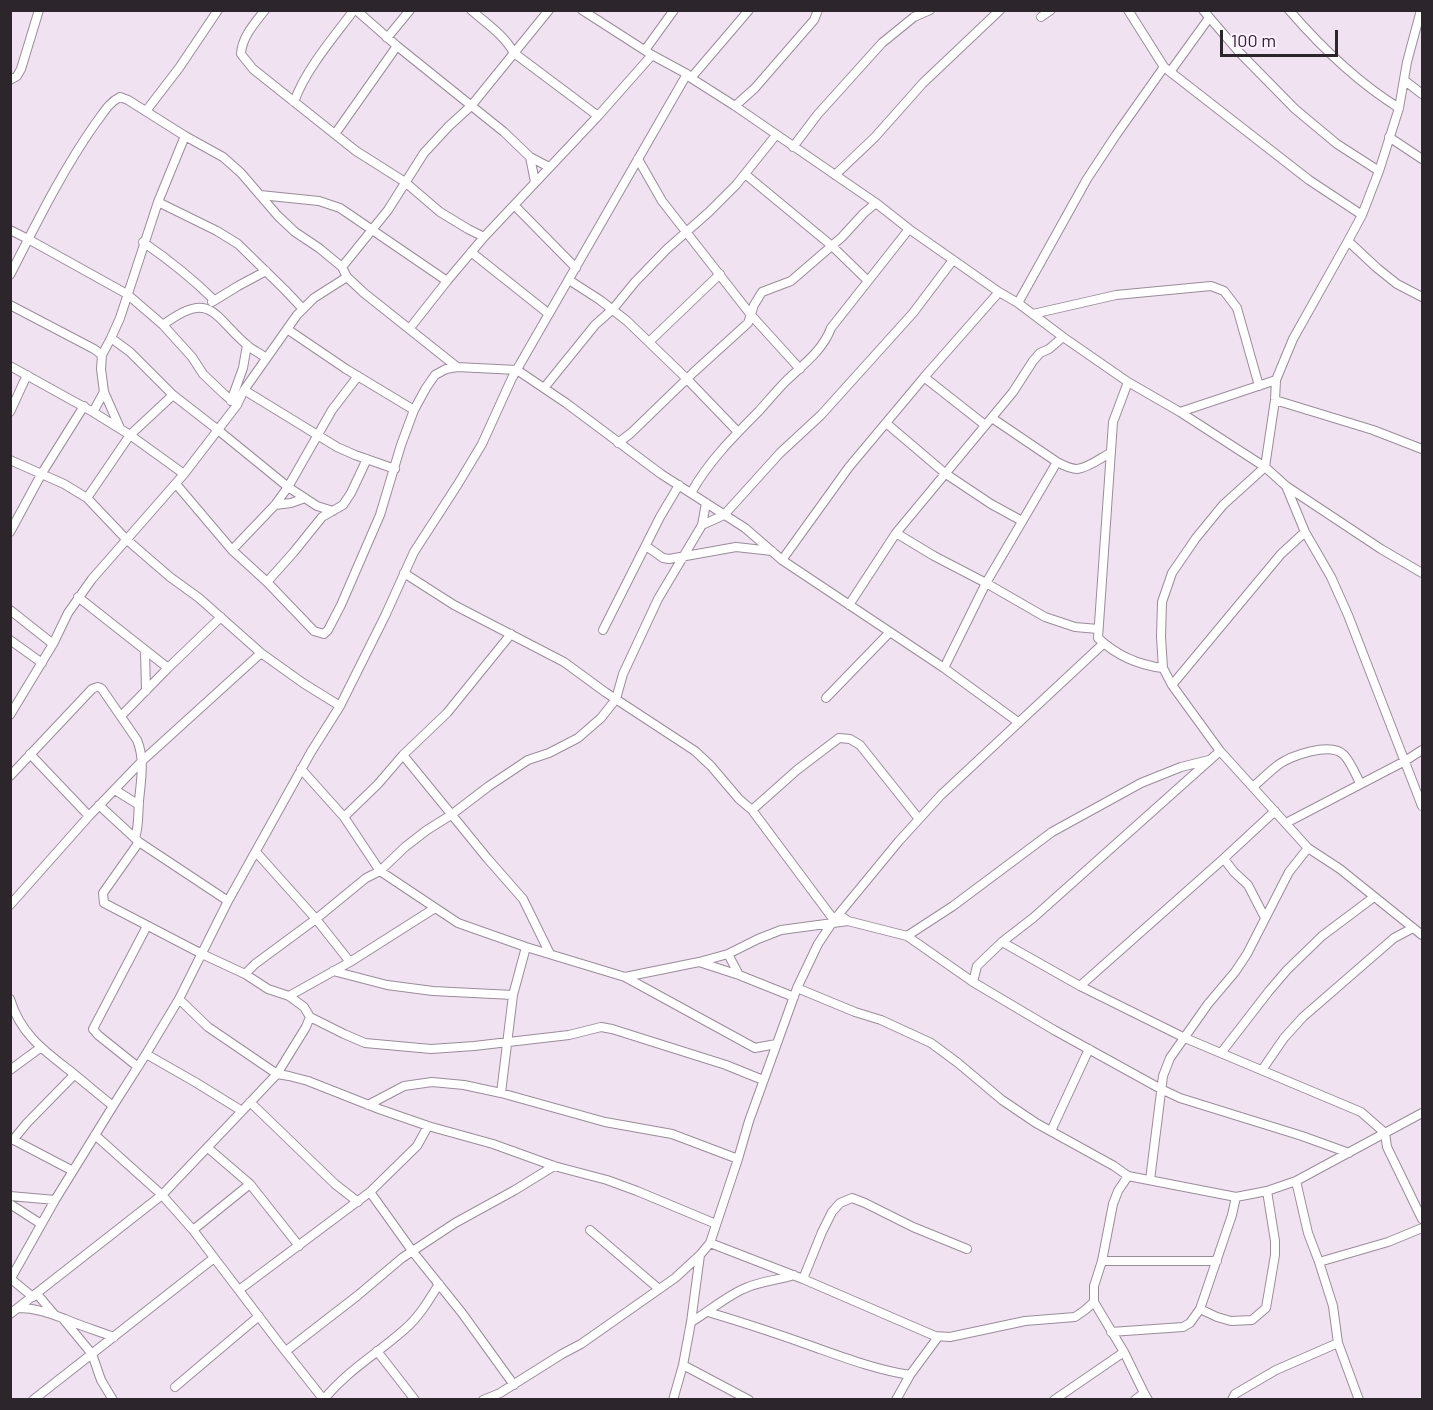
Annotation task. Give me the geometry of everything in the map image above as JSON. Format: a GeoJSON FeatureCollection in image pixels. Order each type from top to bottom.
{"type":"FeatureCollection","features":[{"type":"Feature","properties":{"kind":"street"},"geometry":{"type":"LineString","coordinates":[[10,80],[17,76],[21,69],[39,10]]}},
{"type":"Feature","properties":{"kind":"street"},"geometry":{"type":"LineString","coordinates":[[146,111],[179,68],[218,10]]}},
{"type":"Feature","properties":{"kind":"street"},"geometry":{"type":"LineString","coordinates":[[265,10],[252,26],[242,45],[241,54],[253,69],[356,151],[405,182],[445,215],[484,237]]}},
{"type":"Feature","properties":{"kind":"street"},"geometry":{"type":"LineString","coordinates":[[294,102],[311,70],[355,10],[504,132],[530,157],[549,167]]}},
{"type":"Feature","properties":{"kind":"street"},"geometry":{"type":"LineString","coordinates":[[387,38],[410,10]]}},
{"type":"Feature","properties":{"kind":"street"},"geometry":{"type":"LineString","coordinates":[[471,10],[503,38],[514,52],[598,116]]}},
{"type":"Feature","properties":{"kind":"street"},"geometry":{"type":"LineString","coordinates":[[342,267],[388,210],[424,153],[471,106],[549,10]]}},
{"type":"Feature","properties":{"kind":"street"},"geometry":{"type":"LineString","coordinates":[[582,10],[595,14],[648,53],[735,106],[1128,382],[1180,412],[1264,467],[1286,486],[1381,549],[1422,573]]}},
{"type":"Feature","properties":{"kind":"street"},"geometry":{"type":"LineString","coordinates":[[410,328],[484,237],[598,116],[648,53],[674,10]]}},
{"type":"Feature","properties":{"kind":"street"},"geometry":{"type":"LineString","coordinates":[[54,1314],[35,1295],[11,1280],[55,1200],[178,999],[228,901],[340,706],[414,552],[482,444],[517,370],[638,159],[689,76],[749,10]]}},
{"type":"Feature","properties":{"kind":"street"},"geometry":{"type":"LineString","coordinates":[[735,106],[755,88],[814,20],[818,10]]}},
{"type":"Feature","properties":{"kind":"street"},"geometry":{"type":"LineString","coordinates":[[793,147],[818,114],[911,14],[930,10]]}},
{"type":"Feature","properties":{"kind":"street"},"geometry":{"type":"LineString","coordinates":[[835,175],[875,136],[923,83],[1000,10]]}},
{"type":"Feature","properties":{"kind":"street"},"geometry":{"type":"LineString","coordinates":[[1041,17],[1051,10]]}},
{"type":"Feature","properties":{"kind":"street"},"geometry":{"type":"LineString","coordinates":[[1128,10],[1167,70],[1310,180],[1362,214]]}},
{"type":"Feature","properties":{"kind":"street"},"geometry":{"type":"LineString","coordinates":[[1203,10],[1239,52],[1295,109],[1337,144],[1379,171]]}},
{"type":"Feature","properties":{"kind":"street"},"geometry":{"type":"LineString","coordinates":[[1289,10],[1359,81],[1399,108]]}},
{"type":"Feature","properties":{"kind":"street"},"geometry":{"type":"LineString","coordinates":[[1421,10],[1419,37],[1404,80],[1399,108],[1379,171],[1362,214],[1293,339],[1276,380],[1264,467],[1223,505],[1172,573],[1162,602],[1161,636],[1163,668],[1172,685],[1220,752],[1308,848],[1340,869],[1422,935]]}},
{"type":"Feature","properties":{"kind":"street"},"geometry":{"type":"LineString","coordinates":[[1018,303],[1088,179],[1116,135],[1209,18]]}},
{"type":"Feature","properties":{"kind":"street"},"geometry":{"type":"LineString","coordinates":[[335,134],[397,46]]}},
{"type":"Feature","properties":{"kind":"street"},"geometry":{"type":"LineString","coordinates":[[1404,80],[1422,94]]}},
{"type":"Feature","properties":{"kind":"street"},"geometry":{"type":"LineString","coordinates":[[10,275],[64,173],[112,101],[120,97],[223,157],[241,173],[295,232],[342,267],[347,277],[364,292],[457,367]]}},
{"type":"Feature","properties":{"kind":"street"},"geometry":{"type":"LineString","coordinates":[[544,388],[595,325],[643,274],[745,174],[776,135]]}},
{"type":"Feature","properties":{"kind":"street"},"geometry":{"type":"LineString","coordinates":[[120,428],[104,392],[102,355],[111,338],[143,242],[185,136]]}},
{"type":"Feature","properties":{"kind":"street"},"geometry":{"type":"LineString","coordinates":[[1389,137],[1422,159]]}},
{"type":"Feature","properties":{"kind":"street"},"geometry":{"type":"LineString","coordinates":[[530,157],[535,182]]}},
{"type":"Feature","properties":{"kind":"street"},"geometry":{"type":"LineString","coordinates":[[638,159],[662,201],[751,315],[800,369]]}},
{"type":"Feature","properties":{"kind":"street"},"geometry":{"type":"LineString","coordinates":[[745,174],[832,246],[868,281]]}},
{"type":"Feature","properties":{"kind":"street"},"geometry":{"type":"LineString","coordinates":[[260,195],[319,201],[340,207],[447,281]]}},
{"type":"Feature","properties":{"kind":"street"},"geometry":{"type":"LineString","coordinates":[[158,202],[238,244],[303,309]]}},
{"type":"Feature","properties":{"kind":"street"},"geometry":{"type":"LineString","coordinates":[[618,443],[748,323],[762,292],[791,281],[842,237],[876,203]]}},
{"type":"Feature","properties":{"kind":"street"},"geometry":{"type":"LineString","coordinates":[[514,205],[576,268]]}},
{"type":"Feature","properties":{"kind":"street"},"geometry":{"type":"LineString","coordinates":[[691,493],[699,479],[738,432],[823,344],[831,328],[909,229]]}},
{"type":"Feature","properties":{"kind":"street"},"geometry":{"type":"LineString","coordinates":[[10,230],[127,294],[163,325],[192,357],[203,374],[234,403]]}},
{"type":"Feature","properties":{"kind":"street"},"geometry":{"type":"LineString","coordinates":[[1348,241],[1397,284],[1422,297]]}},
{"type":"Feature","properties":{"kind":"street"},"geometry":{"type":"LineString","coordinates":[[143,242],[195,281],[214,300]]}},
{"type":"Feature","properties":{"kind":"street"},"geometry":{"type":"LineString","coordinates":[[471,252],[549,314]]}},
{"type":"Feature","properties":{"kind":"street"},"geometry":{"type":"LineString","coordinates":[[702,525],[724,515],[780,453],[821,415],[913,313],[953,260]]}},
{"type":"Feature","properties":{"kind":"street"},"geometry":{"type":"LineString","coordinates":[[206,308],[214,300],[266,271]]}},
{"type":"Feature","properties":{"kind":"street"},"geometry":{"type":"LineString","coordinates":[[649,342],[720,274]]}},
{"type":"Feature","properties":{"kind":"street"},"geometry":{"type":"LineString","coordinates":[[10,715],[53,645],[78,597],[184,474],[218,430],[234,403],[286,329],[314,298],[347,277]]}},
{"type":"Feature","properties":{"kind":"street"},"geometry":{"type":"LineString","coordinates":[[569,280],[612,309],[649,342],[738,432]]}},
{"type":"Feature","properties":{"kind":"street"},"geometry":{"type":"LineString","coordinates":[[1033,314],[1116,295],[1211,286],[1224,291],[1236,308],[1259,386]]}},
{"type":"Feature","properties":{"kind":"street"},"geometry":{"type":"LineString","coordinates":[[782,560],[849,468],[924,377],[999,292]]}},
{"type":"Feature","properties":{"kind":"street"},"geometry":{"type":"LineString","coordinates":[[10,305],[102,355]]}},
{"type":"Feature","properties":{"kind":"street"},"geometry":{"type":"LineString","coordinates":[[163,325],[178,314],[193,308],[206,308],[219,316],[247,345],[266,358]]}},
{"type":"Feature","properties":{"kind":"street"},"geometry":{"type":"LineString","coordinates":[[286,329],[414,411]]}},
{"type":"Feature","properties":{"kind":"street"},"geometry":{"type":"LineString","coordinates":[[849,605],[896,533],[1013,392],[1033,361],[1040,353],[1049,349],[1063,337]]}},
{"type":"Feature","properties":{"kind":"street"},"geometry":{"type":"LineString","coordinates":[[111,338],[129,352],[173,395],[288,487],[317,506],[333,511]]}},
{"type":"Feature","properties":{"kind":"street"},"geometry":{"type":"LineString","coordinates":[[234,403],[247,345]]}},
{"type":"Feature","properties":{"kind":"street"},"geometry":{"type":"LineString","coordinates":[[10,366],[120,428],[184,474]]}},
{"type":"Feature","properties":{"kind":"street"},"geometry":{"type":"LineString","coordinates":[[176,484],[232,550],[267,582],[314,631],[324,634],[342,605],[380,515],[414,411],[435,375],[446,369],[457,367],[517,370],[618,443],[745,528],[782,560],[944,668],[1018,722]]}},
{"type":"Feature","properties":{"kind":"street"},"geometry":{"type":"LineString","coordinates":[[11,410],[27,375]]}},
{"type":"Feature","properties":{"kind":"street"},"geometry":{"type":"LineString","coordinates":[[232,550],[275,505],[288,487],[332,410],[358,376]]}},
{"type":"Feature","properties":{"kind":"street"},"geometry":{"type":"LineString","coordinates":[[924,377],[986,425]]}},
{"type":"Feature","properties":{"kind":"street"},"geometry":{"type":"LineString","coordinates":[[1180,412],[1276,380]]}},
{"type":"Feature","properties":{"kind":"street"},"geometry":{"type":"LineString","coordinates":[[1128,382],[1113,422],[1098,638],[1131,661],[1163,668]]}},
{"type":"Feature","properties":{"kind":"street"},"geometry":{"type":"LineString","coordinates":[[244,390],[337,447],[395,469]]}},
{"type":"Feature","properties":{"kind":"street"},"geometry":{"type":"LineString","coordinates":[[93,412],[104,392]]}},
{"type":"Feature","properties":{"kind":"street"},"geometry":{"type":"LineString","coordinates":[[87,498],[130,435],[173,395]]}},
{"type":"Feature","properties":{"kind":"street"},"geometry":{"type":"LineString","coordinates":[[1275,400],[1373,430],[1422,449]]}},
{"type":"Feature","properties":{"kind":"street"},"geometry":{"type":"LineString","coordinates":[[10,532],[42,473],[84,406]]}},
{"type":"Feature","properties":{"kind":"street"},"geometry":{"type":"LineString","coordinates":[[992,418],[1068,467],[1076,469],[1084,467],[1110,453]]}},
{"type":"Feature","properties":{"kind":"street"},"geometry":{"type":"LineString","coordinates":[[886,423],[946,474],[991,504],[1022,521]]}},
{"type":"Feature","properties":{"kind":"street"},"geometry":{"type":"LineString","coordinates":[[267,582],[322,517],[343,505],[367,459]]}},
{"type":"Feature","properties":{"kind":"street"},"geometry":{"type":"LineString","coordinates":[[10,460],[42,473],[87,498],[126,539],[170,577],[199,598],[261,653],[340,706]]}},
{"type":"Feature","properties":{"kind":"street"},"geometry":{"type":"LineString","coordinates":[[944,668],[986,583],[1058,462]]}},
{"type":"Feature","properties":{"kind":"street"},"geometry":{"type":"LineString","coordinates":[[603,630],[660,517],[679,485]]}},
{"type":"Feature","properties":{"kind":"street"},"geometry":{"type":"LineString","coordinates":[[1286,486],[1305,532],[1331,577],[1348,615],[1422,807]]}},
{"type":"Feature","properties":{"kind":"street"},"geometry":{"type":"LineString","coordinates":[[275,505],[305,498]]}},
{"type":"Feature","properties":{"kind":"street"},"geometry":{"type":"LineString","coordinates":[[244,974],[366,878],[380,871],[427,830],[514,768],[578,738],[601,718],[616,699],[623,674],[658,599],[702,525],[706,502]]}},
{"type":"Feature","properties":{"kind":"street"},"geometry":{"type":"LineString","coordinates":[[317,506],[322,517]]}},
{"type":"Feature","properties":{"kind":"street"},"geometry":{"type":"LineString","coordinates":[[1172,685],[1281,554],[1305,532]]}},
{"type":"Feature","properties":{"kind":"street"},"geometry":{"type":"LineString","coordinates":[[896,533],[1045,617],[1075,627],[1098,629]]}},
{"type":"Feature","properties":{"kind":"street"},"geometry":{"type":"LineString","coordinates":[[646,546],[663,558],[669,559],[736,547],[772,551]]}},
{"type":"Feature","properties":{"kind":"street"},"geometry":{"type":"LineString","coordinates":[[404,573],[454,605],[564,662],[695,751],[752,810],[835,919]]}},
{"type":"Feature","properties":{"kind":"street"},"geometry":{"type":"LineString","coordinates":[[78,597],[168,668]]}},
{"type":"Feature","properties":{"kind":"street"},"geometry":{"type":"LineString","coordinates":[[10,610],[53,645]]}},
{"type":"Feature","properties":{"kind":"street"},"geometry":{"type":"LineString","coordinates":[[121,716],[221,617]]}},
{"type":"Feature","properties":{"kind":"street"},"geometry":{"type":"LineString","coordinates":[[825,698],[890,632]]}},
{"type":"Feature","properties":{"kind":"street"},"geometry":{"type":"LineString","coordinates":[[344,817],[447,713],[511,634]]}},
{"type":"Feature","properties":{"kind":"street"},"geometry":{"type":"LineString","coordinates":[[10,640],[42,663]]}},
{"type":"Feature","properties":{"kind":"street"},"geometry":{"type":"LineString","coordinates":[[483,1400],[514,1385],[581,1344],[675,1278],[700,1256],[710,1243],[776,1044],[818,944],[835,919],[941,795],[1104,643]]}},
{"type":"Feature","properties":{"kind":"street"},"geometry":{"type":"LineString","coordinates":[[145,650],[146,691]]}},
{"type":"Feature","properties":{"kind":"street"},"geometry":{"type":"LineString","coordinates":[[10,905],[89,816],[142,761],[261,653]]}},
{"type":"Feature","properties":{"kind":"street"},"geometry":{"type":"LineString","coordinates":[[156,658],[159,677]]}},
{"type":"Feature","properties":{"kind":"street"},"geometry":{"type":"LineString","coordinates":[[10,776],[92,689],[96,687],[102,689],[137,740],[142,761],[137,840],[103,893],[104,903],[110,907],[244,974],[268,989],[289,996],[304,1007],[310,1017],[365,1043],[431,1049],[569,1035],[602,1027],[693,1054],[764,1080]]}},
{"type":"Feature","properties":{"kind":"street"},"geometry":{"type":"LineString","coordinates":[[752,810],[797,770],[839,738],[850,739],[861,746],[919,819]]}},
{"type":"Feature","properties":{"kind":"street"},"geometry":{"type":"LineString","coordinates":[[1253,787],[1289,758],[1317,750],[1335,750],[1343,754],[1360,783]]}},
{"type":"Feature","properties":{"kind":"street"},"geometry":{"type":"LineString","coordinates":[[1286,823],[1422,750]]}},
{"type":"Feature","properties":{"kind":"street"},"geometry":{"type":"LineString","coordinates":[[957,972],[977,966],[1220,752]]}},
{"type":"Feature","properties":{"kind":"street"},"geometry":{"type":"LineString","coordinates":[[30,754],[89,816]]}},
{"type":"Feature","properties":{"kind":"street"},"geometry":{"type":"LineString","coordinates":[[403,755],[523,899],[550,954]]}},
{"type":"Feature","properties":{"kind":"street"},"geometry":{"type":"LineString","coordinates":[[906,936],[953,906],[1052,832],[1141,783],[1181,767],[1209,760]]}},
{"type":"Feature","properties":{"kind":"street"},"geometry":{"type":"LineString","coordinates":[[302,769],[344,817],[380,871],[458,923],[526,947],[625,977],[772,1056]]}},
{"type":"Feature","properties":{"kind":"street"},"geometry":{"type":"LineString","coordinates":[[115,790],[139,805]]}},
{"type":"Feature","properties":{"kind":"street"},"geometry":{"type":"LineString","coordinates":[[99,806],[137,840],[228,901]]}},
{"type":"Feature","properties":{"kind":"street"},"geometry":{"type":"LineString","coordinates":[[1080,986],[1275,811]]}},
{"type":"Feature","properties":{"kind":"street"},"geometry":{"type":"LineString","coordinates":[[1150,1180],[1163,1076],[1170,1058],[1208,1004],[1235,972],[1289,872],[1308,848]]}},
{"type":"Feature","properties":{"kind":"street"},"geometry":{"type":"LineString","coordinates":[[256,852],[316,919],[350,962]]}},
{"type":"Feature","properties":{"kind":"street"},"geometry":{"type":"LineString","coordinates":[[1224,859],[1248,885],[1265,918]]}},
{"type":"Feature","properties":{"kind":"street"},"geometry":{"type":"LineString","coordinates":[[1221,1053],[1252,1011],[1287,970],[1322,936],[1374,897]]}},
{"type":"Feature","properties":{"kind":"street"},"geometry":{"type":"LineString","coordinates":[[289,996],[350,962],[435,908]]}},
{"type":"Feature","properties":{"kind":"street"},"geometry":{"type":"LineString","coordinates":[[625,977],[728,954],[739,947],[781,930],[835,919],[848,921],[906,936],[973,982],[1180,1098],[1349,1153]]}},
{"type":"Feature","properties":{"kind":"street"},"geometry":{"type":"LineString","coordinates":[[138,1067],[93,1029],[147,926]]}},
{"type":"Feature","properties":{"kind":"street"},"geometry":{"type":"LineString","coordinates":[[1262,1070],[1284,1038],[1303,1017],[1394,938],[1413,928]]}},
{"type":"Feature","properties":{"kind":"street"},"geometry":{"type":"LineString","coordinates":[[1002,942],[1080,986],[1185,1038],[1361,1112],[1385,1133],[1387,1147],[1422,1220]]}},
{"type":"Feature","properties":{"kind":"street"},"geometry":{"type":"LineString","coordinates":[[501,1093],[513,995],[526,947]]}},
{"type":"Feature","properties":{"kind":"street"},"geometry":{"type":"LineString","coordinates":[[728,954],[739,975]]}},
{"type":"Feature","properties":{"kind":"street"},"geometry":{"type":"LineString","coordinates":[[699,962],[881,1020],[931,1043],[1002,1100],[1128,1176],[1236,1197],[1267,1191],[1296,1181],[1422,1113]]}},
{"type":"Feature","properties":{"kind":"street"},"geometry":{"type":"LineString","coordinates":[[973,982],[977,966]]}},
{"type":"Feature","properties":{"kind":"street"},"geometry":{"type":"LineString","coordinates":[[333,971],[387,985],[433,991],[513,995]]}},
{"type":"Feature","properties":{"kind":"street"},"geometry":{"type":"LineString","coordinates":[[304,1007],[305,988]]}},
{"type":"Feature","properties":{"kind":"street"},"geometry":{"type":"LineString","coordinates":[[10,999],[27,1034],[40,1048],[113,1106]]}},
{"type":"Feature","properties":{"kind":"street"},"geometry":{"type":"LineString","coordinates":[[178,999],[208,1027],[277,1074],[308,1081],[428,1126],[493,1144],[554,1166],[607,1180],[716,1224]]}},
{"type":"Feature","properties":{"kind":"street"},"geometry":{"type":"LineString","coordinates":[[10,1314],[162,1195],[277,1074],[310,1017]]}},
{"type":"Feature","properties":{"kind":"street"},"geometry":{"type":"LineString","coordinates":[[755,1048],[776,1044]]}},
{"type":"Feature","properties":{"kind":"street"},"geometry":{"type":"LineString","coordinates":[[10,1070],[40,1048]]}},
{"type":"Feature","properties":{"kind":"street"},"geometry":{"type":"LineString","coordinates":[[1052,1131],[1089,1049]]}},
{"type":"Feature","properties":{"kind":"street"},"geometry":{"type":"LineString","coordinates":[[146,1054],[242,1111]]}},
{"type":"Feature","properties":{"kind":"street"},"geometry":{"type":"LineString","coordinates":[[73,1171],[12,1139],[74,1075]]}},
{"type":"Feature","properties":{"kind":"street"},"geometry":{"type":"LineString","coordinates":[[368,1105],[404,1086],[432,1082],[464,1085],[605,1122],[672,1134],[738,1159]]}},
{"type":"Feature","properties":{"kind":"street"},"geometry":{"type":"LineString","coordinates":[[250,1102],[335,1184],[358,1202]]}},
{"type":"Feature","properties":{"kind":"street"},"geometry":{"type":"LineString","coordinates":[[240,1290],[370,1192],[417,1146],[428,1126]]}},
{"type":"Feature","properties":{"kind":"street"},"geometry":{"type":"LineString","coordinates":[[95,1135],[162,1195],[193,1230],[324,1399],[348,1373],[406,1328],[418,1316],[439,1284]]}},
{"type":"Feature","properties":{"kind":"street"},"geometry":{"type":"LineString","coordinates":[[208,1148],[250,1185],[299,1246]]}},
{"type":"Feature","properties":{"kind":"street"},"geometry":{"type":"LineString","coordinates":[[286,1351],[402,1258],[454,1223],[554,1166]]}},
{"type":"Feature","properties":{"kind":"street"},"geometry":{"type":"LineString","coordinates":[[1128,1176],[1113,1204],[1102,1261],[1094,1286],[1094,1302],[1124,1352],[1146,1396],[1135,1400]]}},
{"type":"Feature","properties":{"kind":"street"},"geometry":{"type":"LineString","coordinates":[[1296,1181],[1308,1233],[1320,1262],[1333,1306],[1338,1344],[1359,1400]]}},
{"type":"Feature","properties":{"kind":"street"},"geometry":{"type":"LineString","coordinates":[[193,1230],[250,1185]]}},
{"type":"Feature","properties":{"kind":"street"},"geometry":{"type":"LineString","coordinates":[[1200,1309],[1231,1322],[1252,1320],[1266,1308],[1275,1256],[1275,1241],[1267,1191]]}},
{"type":"Feature","properties":{"kind":"street"},"geometry":{"type":"LineString","coordinates":[[370,1192],[412,1252],[439,1284],[514,1385]]}},
{"type":"Feature","properties":{"kind":"street"},"geometry":{"type":"LineString","coordinates":[[10,1196],[55,1200]]}},
{"type":"Feature","properties":{"kind":"street"},"geometry":{"type":"LineString","coordinates":[[1111,1332],[1183,1327],[1190,1323],[1200,1309],[1236,1197]]}},
{"type":"Feature","properties":{"kind":"street"},"geometry":{"type":"LineString","coordinates":[[799,1277],[832,1212],[840,1203],[852,1198],[967,1249]]}},
{"type":"Feature","properties":{"kind":"street"},"geometry":{"type":"LineString","coordinates":[[10,1203],[41,1224]]}},
{"type":"Feature","properties":{"kind":"street"},"geometry":{"type":"LineString","coordinates":[[1320,1262],[1388,1242],[1422,1228]]}},
{"type":"Feature","properties":{"kind":"street"},"geometry":{"type":"LineString","coordinates":[[590,1230],[659,1289]]}},
{"type":"Feature","properties":{"kind":"street"},"geometry":{"type":"LineString","coordinates":[[710,1243],[799,1277],[935,1336],[950,1337],[1025,1321],[1075,1317],[1094,1302]]}},
{"type":"Feature","properties":{"kind":"street"},"geometry":{"type":"LineString","coordinates":[[673,1400],[683,1365],[700,1256]]}},
{"type":"Feature","properties":{"kind":"street"},"geometry":{"type":"LineString","coordinates":[[33,1400],[214,1258]]}},
{"type":"Feature","properties":{"kind":"street"},"geometry":{"type":"LineString","coordinates":[[1102,1261],[1217,1261]]}},
{"type":"Feature","properties":{"kind":"street"},"geometry":{"type":"LineString","coordinates":[[691,1322],[749,1287],[799,1277]]}},
{"type":"Feature","properties":{"kind":"street"},"geometry":{"type":"LineString","coordinates":[[19,1308],[54,1314],[114,1337]]}},
{"type":"Feature","properties":{"kind":"street"},"geometry":{"type":"LineString","coordinates":[[708,1312],[869,1366],[910,1375]]}},
{"type":"Feature","properties":{"kind":"street"},"geometry":{"type":"LineString","coordinates":[[175,1387],[259,1316]]}},
{"type":"Feature","properties":{"kind":"street"},"geometry":{"type":"LineString","coordinates":[[64,1319],[92,1354],[101,1380],[113,1400]]}},
{"type":"Feature","properties":{"kind":"street"},"geometry":{"type":"LineString","coordinates":[[896,1400],[910,1375],[938,1336]]}},
{"type":"Feature","properties":{"kind":"street"},"geometry":{"type":"LineString","coordinates":[[1232,1400],[1235,1394],[1276,1370],[1338,1344]]}},
{"type":"Feature","properties":{"kind":"street"},"geometry":{"type":"LineString","coordinates":[[377,1352],[415,1400]]}},
{"type":"Feature","properties":{"kind":"street"},"geometry":{"type":"LineString","coordinates":[[1054,1400],[1124,1352]]}},
{"type":"Feature","properties":{"kind":"street"},"geometry":{"type":"LineString","coordinates":[[683,1365],[748,1400]]}}]}
